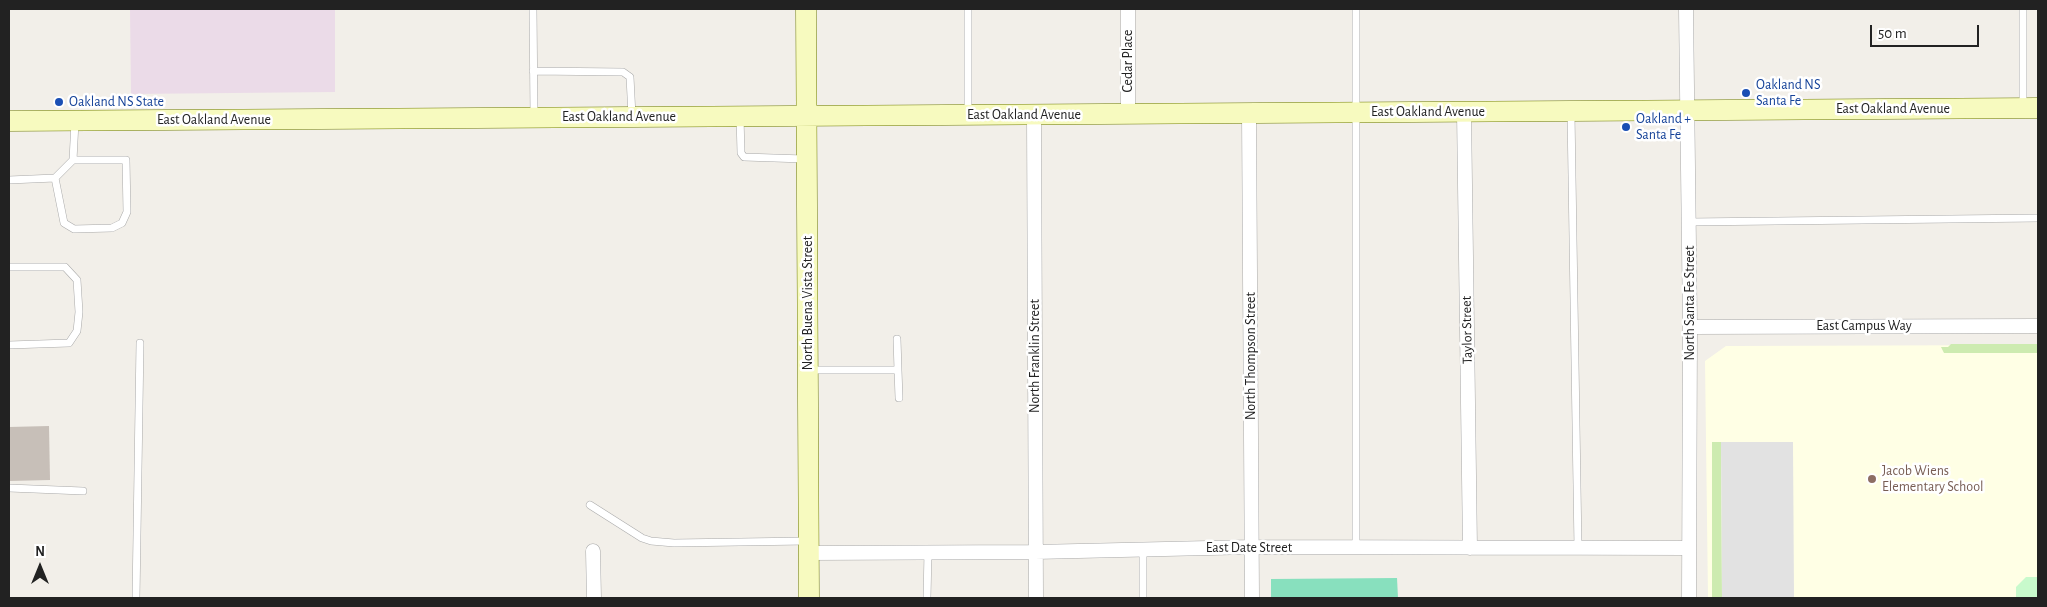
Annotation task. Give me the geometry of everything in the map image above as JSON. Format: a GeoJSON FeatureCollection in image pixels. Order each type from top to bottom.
{"type":"FeatureCollection","features":[{"type":"Feature","properties":{"kind":"street","name":"North Buena Vista Street"},"geometry":{"type":"LineString","coordinates":[[806,9],[809,598]]}},
{"type":"Feature","properties":{"kind":"street","name":"Cedar Place"},"geometry":{"type":"LineString","coordinates":[[1128,9],[1128,114]]}},
{"type":"Feature","properties":{"kind":"street","name":"North Santa Fe Street"},"geometry":{"type":"LineString","coordinates":[[1686,9],[1690,327],[1689,598]]}},
{"type":"Feature","properties":{"kind":"street","name":"East Oakland Avenue"},"geometry":{"type":"LineString","coordinates":[[9,121],[2031,108]]}},
{"type":"Feature","properties":{"kind":"street","name":"Taylor Street"},"geometry":{"type":"LineString","coordinates":[[1464,112],[1470,548]]}},
{"type":"Feature","properties":{"kind":"street","name":"North Thompson Street"},"geometry":{"type":"LineString","coordinates":[[1249,113],[1252,598]]}},
{"type":"Feature","properties":{"kind":"street","name":"North Franklin Street"},"geometry":{"type":"LineString","coordinates":[[1034,115],[1036,598]]}},
{"type":"Feature","properties":{"kind":"street","name":"East Campus Way"},"geometry":{"type":"LineString","coordinates":[[1690,327],[2038,326]]}},
{"type":"Feature","properties":{"kind":"street","name":"East Date Street"},"geometry":{"type":"LineString","coordinates":[[809,547],[928,552],[1035,552],[1252,547],[1689,548]]}},
{"type":"Feature","properties":{"kind":"street"},"geometry":{"type":"LineString","coordinates":[[593,551],[594,598]]}},
{"type":"Feature","properties":{"kind":"lane"},"geometry":{"type":"LineString","coordinates":[[533,9],[534,118]]}},
{"type":"Feature","properties":{"kind":"lane"},"geometry":{"type":"LineString","coordinates":[[968,9],[968,115]]}},
{"type":"Feature","properties":{"kind":"lane"},"geometry":{"type":"LineString","coordinates":[[1356,9],[1356,548]]}},
{"type":"Feature","properties":{"kind":"lane"},"geometry":{"type":"LineString","coordinates":[[2023,9],[2031,108]]}},
{"type":"Feature","properties":{"kind":"lane"},"geometry":{"type":"LineString","coordinates":[[533,71],[623,72],[630,77],[632,117]]}},
{"type":"Feature","properties":{"kind":"lane"},"geometry":{"type":"LineString","coordinates":[[1571,111],[1578,548]]}},
{"type":"Feature","properties":{"kind":"lane"},"geometry":{"type":"LineString","coordinates":[[740,116],[741,153],[744,157],[807,159]]}},
{"type":"Feature","properties":{"kind":"lane"},"geometry":{"type":"LineString","coordinates":[[9,180],[55,178],[73,160],[76,120]]}},
{"type":"Feature","properties":{"kind":"lane"},"geometry":{"type":"LineString","coordinates":[[55,178],[64,223],[74,229],[112,228],[122,223],[127,212],[126,160],[73,160]]}},
{"type":"Feature","properties":{"kind":"lane"},"geometry":{"type":"LineString","coordinates":[[1689,222],[2038,218]]}},
{"type":"Feature","properties":{"kind":"lane"},"geometry":{"type":"LineString","coordinates":[[9,267],[65,267],[78,280],[79,312],[77,331],[69,343],[9,345]]}},
{"type":"Feature","properties":{"kind":"lane"},"geometry":{"type":"LineString","coordinates":[[897,339],[899,398]]}},
{"type":"Feature","properties":{"kind":"lane"},"geometry":{"type":"LineString","coordinates":[[136,598],[140,343]]}},
{"type":"Feature","properties":{"kind":"lane"},"geometry":{"type":"LineString","coordinates":[[808,370],[898,370]]}},
{"type":"Feature","properties":{"kind":"lane"},"geometry":{"type":"LineString","coordinates":[[9,488],[83,491]]}},
{"type":"Feature","properties":{"kind":"lane"},"geometry":{"type":"LineString","coordinates":[[590,505],[642,538],[651,541],[809,547]]}},
{"type":"Feature","properties":{"kind":"lane"},"geometry":{"type":"LineString","coordinates":[[1143,550],[1143,598]]}},
{"type":"Feature","properties":{"kind":"lane"},"geometry":{"type":"LineString","coordinates":[[928,552],[928,598]]}},
{"type":"Feature","properties":{"kind":"shaded area"},"geometry":{"type":"Polygon","coordinates":[[[130,9],[335,9],[335,92],[131,94],[130,9]]]}},
{"type":"Feature","properties":{"kind":"shaded area","name":"Jacob Wiens Elementary School"},"geometry":{"type":"Polygon","coordinates":[[[2038,345],[2038,598],[1708,598],[1705,361],[1726,346],[2038,345]]]}},
{"type":"Feature","properties":{"kind":"shaded area"},"geometry":{"type":"Polygon","coordinates":[[[1721,442],[1793,442],[1794,598],[1722,598],[1721,442]]]}},
{"type":"Feature","properties":{"kind":"green space"},"geometry":{"type":"Polygon","coordinates":[[[1951,344],[2038,344],[2038,353],[1944,353],[1941,347],[1948,347],[1951,344]]]}},
{"type":"Feature","properties":{"kind":"green space"},"geometry":{"type":"Polygon","coordinates":[[[1712,442],[1721,442],[1722,598],[1712,598],[1712,442]]]}},
{"type":"Feature","properties":{"kind":"green space"},"geometry":{"type":"Polygon","coordinates":[[[2026,577],[2038,577],[2038,598],[2016,598],[2016,587],[2026,577]]]}},
{"type":"Feature","properties":{"kind":"green space"},"geometry":{"type":"Polygon","coordinates":[[[1397,578],[1398,598],[1271,598],[1271,579],[1397,578]]]}},
{"type":"Feature","properties":{"kind":"building"},"geometry":{"type":"Polygon","coordinates":[[[49,426],[50,480],[9,481],[9,427],[49,426]]]}},
{"type":"Feature","properties":{"kind":"place","name":"Oakland NS Santa Fe"},"geometry":{"type":"Point","coordinates":[1746,93]}},
{"type":"Feature","properties":{"kind":"place","name":"Oakland NS State"},"geometry":{"type":"Point","coordinates":[59,102]}},
{"type":"Feature","properties":{"kind":"place","name":"Oakland + Santa Fe"},"geometry":{"type":"Point","coordinates":[1626,127]}},
{"type":"Feature","properties":{"kind":"place","name":"Jacob Wiens Elementary School"},"geometry":{"type":"Point","coordinates":[1872,479]}}]}
